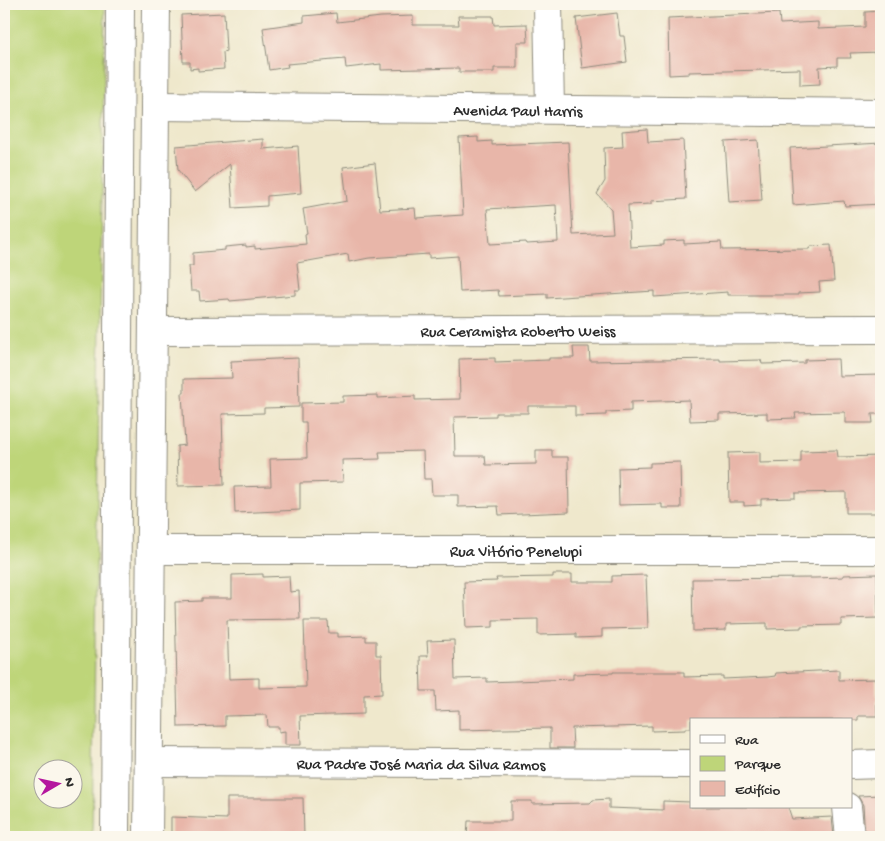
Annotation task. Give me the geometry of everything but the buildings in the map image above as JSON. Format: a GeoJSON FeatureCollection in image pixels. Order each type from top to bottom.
{"type":"FeatureCollection","features":[{"type":"Feature","properties":{"kind":"street"},"geometry":{"type":"LineString","coordinates":[[115,837],[120,4]]}},
{"type":"Feature","properties":{"kind":"street"},"geometry":{"type":"LineString","coordinates":[[148,837],[156,4]]}},
{"type":"Feature","properties":{"kind":"street"},"geometry":{"type":"LineString","coordinates":[[548,4],[550,109]]}},
{"type":"Feature","properties":{"kind":"street","name":"Avenida Paul Harris"},"geometry":{"type":"LineString","coordinates":[[156,106],[881,113]]}},
{"type":"Feature","properties":{"kind":"street","name":"Rua Ceramista Roberto Weiss"},"geometry":{"type":"LineString","coordinates":[[154,331],[881,329]]}},
{"type":"Feature","properties":{"kind":"street","name":"Rua Vitório Penelupi"},"geometry":{"type":"LineString","coordinates":[[151,550],[881,550]]}},
{"type":"Feature","properties":{"kind":"street","name":"Rua Padre José Maria da Silva Ramos"},"geometry":{"type":"LineString","coordinates":[[150,762],[690,764]]}},
{"type":"Feature","properties":{"kind":"street"},"geometry":{"type":"LineString","coordinates":[[852,764],[881,764]]}},
{"type":"Feature","properties":{"kind":"street"},"geometry":{"type":"LineString","coordinates":[[847,808],[850,837]]}},
{"type":"Feature","properties":{"kind":"green space"},"geometry":{"type":"Polygon","coordinates":[[[4,4],[105,4],[92,837],[4,837],[4,4]]]}}]}
